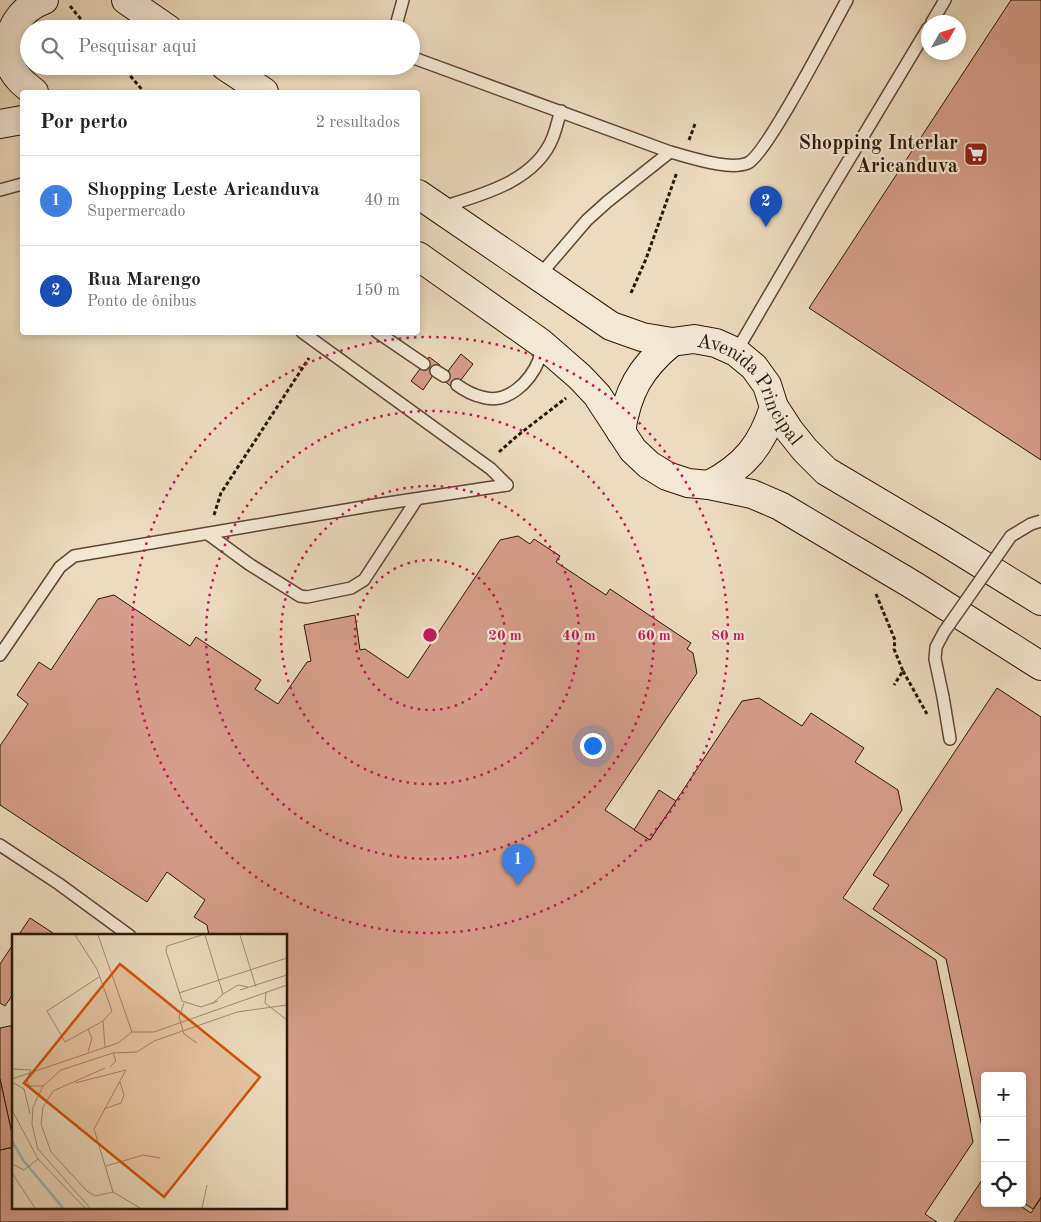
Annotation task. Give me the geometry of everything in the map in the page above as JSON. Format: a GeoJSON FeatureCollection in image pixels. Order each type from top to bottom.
{"type":"FeatureCollection","features":[{"type":"Feature","properties":{"kind":"street"},"geometry":{"type":"LineString","coordinates":[[31,90],[22,83],[10,66],[8,42],[12,30],[22,14],[44,0]]}},
{"type":"Feature","properties":{"kind":"street"},"geometry":{"type":"LineString","coordinates":[[126,0],[155,20]]}},
{"type":"Feature","properties":{"kind":"street"},"geometry":{"type":"LineString","coordinates":[[238,75],[261,90]]}},
{"type":"Feature","properties":{"kind":"street"},"geometry":{"type":"LineString","coordinates":[[0,124],[20,120]]}},
{"type":"Feature","properties":{"kind":"street","name":"Avenida Principal"},"geometry":{"type":"LineString","coordinates":[[428,201],[611,326],[642,337],[672,342],[694,340],[716,343],[736,352],[754,367],[767,385],[774,407],[805,450],[826,471],[1041,601]]}},
{"type":"Feature","properties":{"kind":"street"},"geometry":{"type":"LineString","coordinates":[[420,257],[541,343],[580,377],[597,395],[633,450],[667,476],[688,483],[709,485],[752,494],[780,506],[913,585],[1041,666]]}},
{"type":"Feature","properties":{"kind":"street"},"geometry":{"type":"LineString","coordinates":[[621,432],[624,411],[631,391],[642,372],[655,356],[672,342]]}},
{"type":"Feature","properties":{"kind":"street"},"geometry":{"type":"LineString","coordinates":[[709,485],[727,475],[748,456],[768,427],[774,407]]}},
{"type":"Feature","properties":{"kind":"lane"},"geometry":{"type":"LineString","coordinates":[[397,20],[403,0]]}},
{"type":"Feature","properties":{"kind":"lane"},"geometry":{"type":"LineString","coordinates":[[420,60],[670,152],[734,165],[748,163],[756,158],[778,123],[847,0]]}},
{"type":"Feature","properties":{"kind":"lane"},"geometry":{"type":"LineString","coordinates":[[936,15],[945,0]]}},
{"type":"Feature","properties":{"kind":"lane"},"geometry":{"type":"LineString","coordinates":[[736,352],[921,40]]}},
{"type":"Feature","properties":{"kind":"lane"},"geometry":{"type":"LineString","coordinates":[[428,201],[491,192],[521,175],[532,166],[549,145],[561,111]]}},
{"type":"Feature","properties":{"kind":"lane"},"geometry":{"type":"LineString","coordinates":[[539,276],[587,220],[670,152]]}},
{"type":"Feature","properties":{"kind":"lane"},"geometry":{"type":"LineString","coordinates":[[0,190],[20,185]]}},
{"type":"Feature","properties":{"kind":"lane"},"geometry":{"type":"LineString","coordinates":[[0,655],[60,567],[74,556],[507,485],[485,465],[306,335]]}},
{"type":"Feature","properties":{"kind":"lane"},"geometry":{"type":"LineString","coordinates":[[380,335],[424,364]]}},
{"type":"Feature","properties":{"kind":"lane"},"geometry":{"type":"LineString","coordinates":[[457,385],[483,398],[500,398],[513,393],[527,381],[539,359],[541,343]]}},
{"type":"Feature","properties":{"kind":"lane"},"geometry":{"type":"LineString","coordinates":[[208,534],[249,564],[293,592],[307,597],[351,588],[364,580],[417,499]]}},
{"type":"Feature","properties":{"kind":"lane"},"geometry":{"type":"LineString","coordinates":[[950,739],[948,718],[934,659],[936,647],[944,632],[1011,536],[1031,524],[1041,521]]}},
{"type":"Feature","properties":{"kind":"lane"},"geometry":{"type":"LineString","coordinates":[[0,845],[59,884],[127,934]]}},
{"type":"Feature","properties":{"kind":"path"},"geometry":{"type":"LineString","coordinates":[[65,0],[82,20]]}},
{"type":"Feature","properties":{"kind":"path"},"geometry":{"type":"LineString","coordinates":[[130,75],[142,90]]}},
{"type":"Feature","properties":{"kind":"path"},"geometry":{"type":"LineString","coordinates":[[632,293],[695,124]]}},
{"type":"Feature","properties":{"kind":"path"},"geometry":{"type":"LineString","coordinates":[[208,534],[221,493],[318,344]]}},
{"type":"Feature","properties":{"kind":"path"},"geometry":{"type":"LineString","coordinates":[[485,465],[517,436],[572,392]]}},
{"type":"Feature","properties":{"kind":"path"},"geometry":{"type":"LineString","coordinates":[[874,588],[895,640],[894,650],[902,671],[922,708],[931,721],[938,724],[948,718]]}},
{"type":"Feature","properties":{"kind":"path"},"geometry":{"type":"LineString","coordinates":[[894,685],[902,671]]}},
{"type":"Feature","properties":{"kind":"building","name":"Shopping Interlar Aricanduva"},"geometry":{"type":"Polygon","coordinates":[[[1011,0],[1041,0],[1041,460],[809,308],[1011,0]]]}},
{"type":"Feature","properties":{"kind":"building"},"geometry":{"type":"Polygon","coordinates":[[[461,354],[473,364],[454,389],[442,379],[461,354]]]}},
{"type":"Feature","properties":{"kind":"building"},"geometry":{"type":"Polygon","coordinates":[[[429,357],[440,365],[423,390],[411,381],[429,357]]]}},
{"type":"Feature","properties":{"kind":"building"},"geometry":{"type":"Polygon","coordinates":[[[518,536],[530,544],[534,539],[560,556],[556,562],[606,595],[610,589],[691,643],[687,649],[693,653],[697,673],[605,810],[650,840],[742,701],[759,698],[802,726],[811,713],[864,748],[855,762],[898,790],[902,810],[843,898],[936,960],[973,1142],[925,1214],[937,1222],[0,1222],[0,1150],[12,1147],[12,1210],[288,1210],[288,934],[209,934],[207,925],[194,917],[205,900],[167,872],[147,902],[0,805],[0,746],[28,704],[17,695],[39,662],[51,670],[98,599],[114,595],[190,646],[196,637],[261,680],[255,689],[278,704],[307,662],[311,661],[304,625],[355,615],[360,650],[365,649],[408,678],[500,540],[518,536]]]}},
{"type":"Feature","properties":{"kind":"building"},"geometry":{"type":"Polygon","coordinates":[[[997,688],[1041,717],[1041,1197],[1033,1209],[1026,1205],[1026,1072],[981,1072],[981,1122],[946,959],[873,909],[889,885],[873,875],[997,688]]]}},
{"type":"Feature","properties":{"kind":"building"},"geometry":{"type":"Polygon","coordinates":[[[659,790],[676,801],[650,840],[634,830],[659,790]]]}},
{"type":"Feature","properties":{"kind":"building"},"geometry":{"type":"Polygon","coordinates":[[[30,918],[53,933],[53,934],[19,934],[30,918]]]}},
{"type":"Feature","properties":{"kind":"building"},"geometry":{"type":"Polygon","coordinates":[[[12,946],[12,996],[5,1006],[0,1003],[0,964],[12,946]]]}},
{"type":"Feature","properties":{"kind":"building"},"geometry":{"type":"Polygon","coordinates":[[[12,1025],[12,1134],[0,1079],[0,1028],[12,1025]]]}},
{"type":"Feature","properties":{"kind":"building"},"geometry":{"type":"Polygon","coordinates":[[[0,1079],[12,1134],[12,1147],[0,1150],[0,1079]]]}},
{"type":"Feature","properties":{"kind":"building"},"geometry":{"type":"Polygon","coordinates":[[[981,1182],[981,1207],[1022,1207],[1031,1213],[1041,1198],[1041,1222],[954,1222],[981,1182]]]}},
{"type":"Feature","properties":{"kind":"place","name":"Shopping Interlar Aricanduva"},"geometry":{"type":"Point","coordinates":[976,154]}},
{"type":"Feature","properties":{"kind":"place","name":"Rua Marengo"},"geometry":{"type":"Point","coordinates":[766,227]}},
{"type":"Feature","properties":{"kind":"place","name":"Shopping Leste Aricanduva"},"geometry":{"type":"Point","coordinates":[518,885]}}]}
